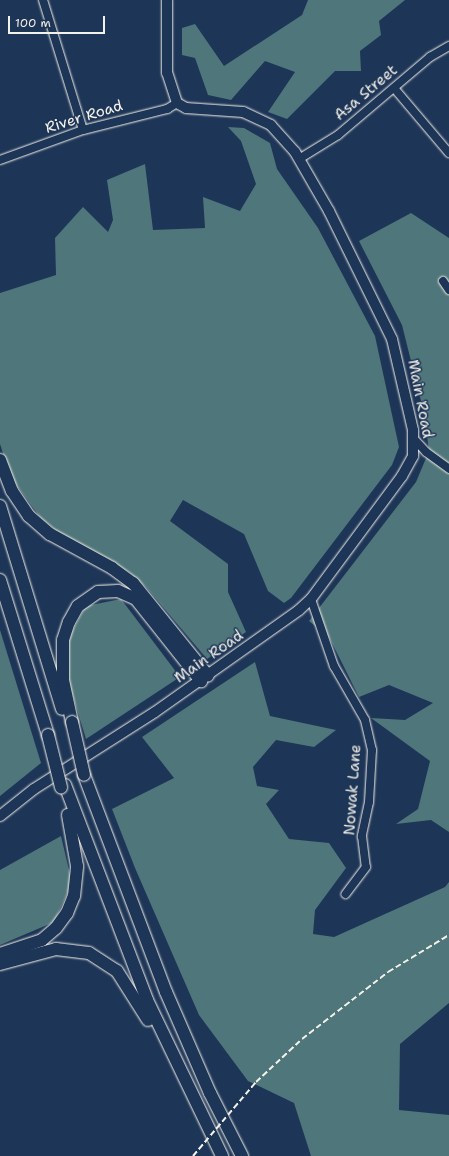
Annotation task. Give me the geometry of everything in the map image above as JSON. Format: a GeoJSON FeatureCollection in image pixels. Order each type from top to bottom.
{"type":"FeatureCollection","features":[{"type":"Feature","properties":{"kind":"highway"},"geometry":{"type":"LineString","coordinates":[[0,460],[12,491],[29,516],[50,534],[112,568],[133,583],[205,678]]}},
{"type":"Feature","properties":{"kind":"highway"},"geometry":{"type":"LineString","coordinates":[[0,506],[84,775],[168,999],[210,1093],[242,1156]]}},
{"type":"Feature","properties":{"kind":"highway"},"geometry":{"type":"LineString","coordinates":[[0,580],[63,786],[132,965],[194,1101],[222,1156]]}},
{"type":"Feature","properties":{"kind":"highway"},"geometry":{"type":"LineString","coordinates":[[69,724],[63,680],[63,640],[69,622],[78,606],[98,592],[118,591],[136,599],[205,678]]}},
{"type":"Feature","properties":{"kind":"highway"},"geometry":{"type":"LineString","coordinates":[[0,954],[34,944],[49,935],[62,921],[71,904],[76,886],[76,856],[63,786]]}},
{"type":"Feature","properties":{"kind":"highway"},"geometry":{"type":"LineString","coordinates":[[0,964],[56,949],[81,951],[107,963],[123,978],[194,1101]]}},
{"type":"Feature","properties":{"kind":"main road"},"geometry":{"type":"LineString","coordinates":[[167,0],[167,73],[177,103]]}},
{"type":"Feature","properties":{"kind":"main road","name":"Main Road"},"geometry":{"type":"LineString","coordinates":[[0,816],[34,789],[205,678],[286,622],[311,599],[402,476],[412,460],[414,440],[390,333],[329,211],[287,140],[271,125],[251,115],[234,111],[186,108],[177,103]]}},
{"type":"Feature","properties":{"kind":"street"},"geometry":{"type":"LineString","coordinates":[[43,0],[83,130]]}},
{"type":"Feature","properties":{"kind":"street","name":"Asa Street"},"geometry":{"type":"LineString","coordinates":[[299,159],[338,135],[430,57],[449,46]]}},
{"type":"Feature","properties":{"kind":"street"},"geometry":{"type":"LineString","coordinates":[[394,88],[449,153]]}},
{"type":"Feature","properties":{"kind":"street","name":"River Road"},"geometry":{"type":"LineString","coordinates":[[0,160],[83,130],[167,109],[177,103]]}},
{"type":"Feature","properties":{"kind":"street"},"geometry":{"type":"LineString","coordinates":[[443,281],[449,290]]}},
{"type":"Feature","properties":{"kind":"street"},"geometry":{"type":"LineString","coordinates":[[414,440],[426,452],[449,469]]}},
{"type":"Feature","properties":{"kind":"street","name":"Nowak Lane"},"geometry":{"type":"LineString","coordinates":[[311,599],[334,666],[365,720],[372,750],[368,802],[362,836],[366,867],[346,894]]}},
{"type":"Feature","properties":{"kind":"green space"},"geometry":{"type":"Polygon","coordinates":[[[308,0],[405,0],[379,21],[381,35],[360,51],[361,71],[335,71],[287,119],[268,112],[295,72],[265,61],[231,100],[208,95],[195,58],[182,55],[182,28],[195,24],[224,66],[302,15],[308,0]]]}},
{"type":"Feature","properties":{"kind":"green space"},"geometry":{"type":"Polygon","coordinates":[[[228,127],[244,128],[270,143],[277,169],[318,228],[375,336],[399,447],[392,465],[291,598],[284,603],[268,591],[244,534],[183,500],[170,521],[228,564],[228,592],[246,632],[207,659],[146,587],[129,572],[62,535],[40,517],[10,476],[0,444],[0,293],[56,275],[55,238],[83,207],[108,232],[113,220],[107,180],[145,164],[153,230],[205,228],[203,197],[240,211],[256,184],[241,141],[228,127]]]}},
{"type":"Feature","properties":{"kind":"green space"},"geometry":{"type":"Polygon","coordinates":[[[411,213],[449,238],[449,832],[431,820],[396,824],[418,809],[430,761],[371,718],[405,720],[433,703],[389,685],[359,697],[329,637],[309,621],[416,482],[429,451],[424,413],[402,325],[359,241],[411,213]]]}},
{"type":"Feature","properties":{"kind":"green space"},"geometry":{"type":"Polygon","coordinates":[[[121,599],[180,677],[86,739],[67,676],[68,639],[86,606],[121,599]]]}},
{"type":"Feature","properties":{"kind":"green space"},"geometry":{"type":"Polygon","coordinates":[[[0,630],[41,763],[0,796],[0,630]]]}},
{"type":"Feature","properties":{"kind":"green space"},"geometry":{"type":"Polygon","coordinates":[[[255,662],[270,716],[336,730],[314,747],[276,740],[253,767],[257,786],[279,790],[266,804],[289,839],[329,843],[346,868],[315,910],[313,934],[334,937],[445,887],[449,882],[449,1003],[400,1044],[399,1110],[449,1115],[449,1156],[311,1156],[294,1103],[248,1081],[199,1015],[135,868],[112,809],[174,778],[142,737],[255,662]]]}},
{"type":"Feature","properties":{"kind":"green space"},"geometry":{"type":"Polygon","coordinates":[[[61,836],[72,883],[54,922],[0,945],[0,870],[61,836]]]}},
{"type":"Feature","properties":{"kind":"railway"},"geometry":{"type":"LineString","coordinates":[[193,1156],[256,1082],[302,1039],[388,972],[449,935]]}}]}
